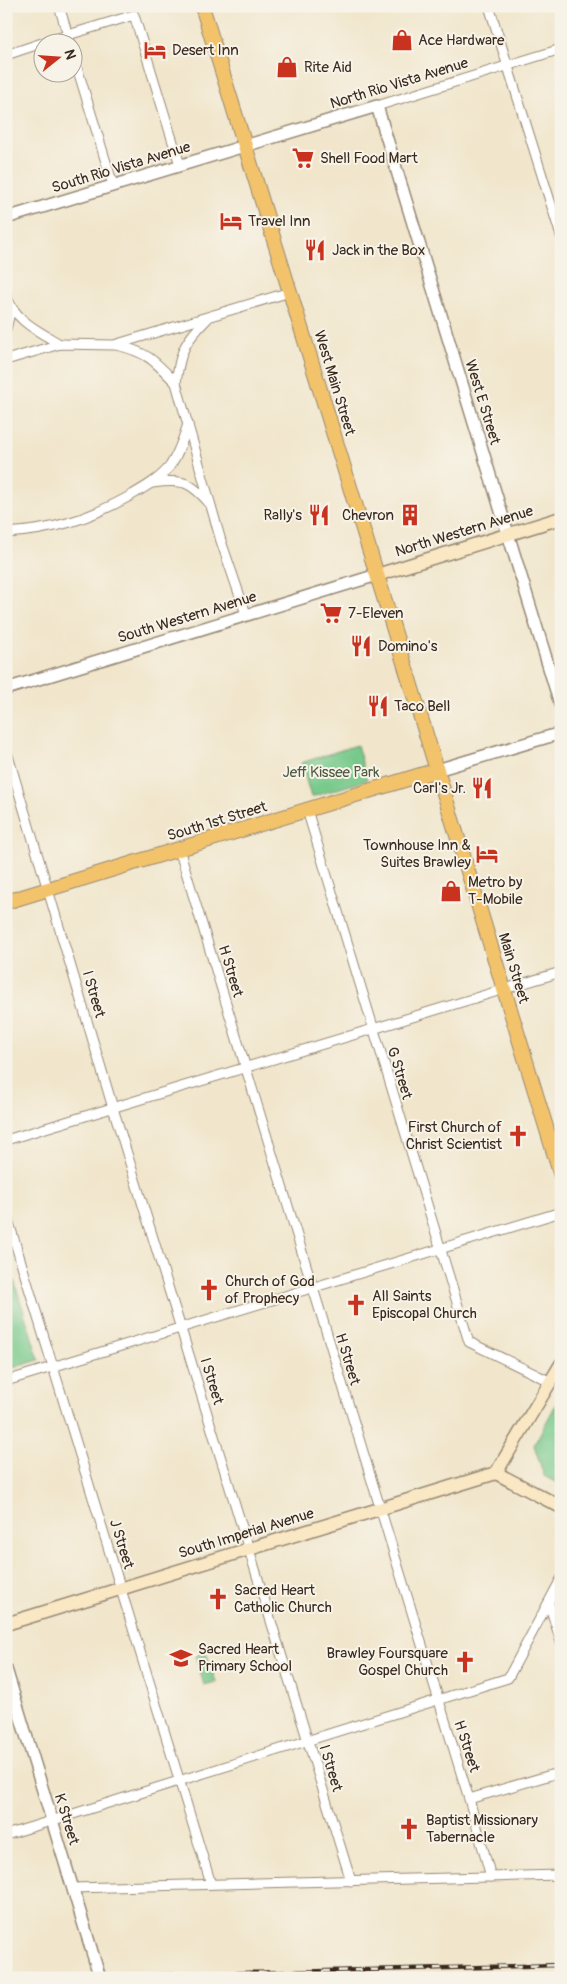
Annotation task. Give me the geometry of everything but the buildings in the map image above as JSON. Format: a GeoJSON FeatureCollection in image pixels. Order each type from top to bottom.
{"type":"FeatureCollection","features":[{"type":"Feature","properties":{"kind":"main road","name":"West Main Street"},"geometry":{"type":"LineString","coordinates":[[202,6],[437,770]]}},
{"type":"Feature","properties":{"kind":"main road","name":"North Western Avenue"},"geometry":{"type":"LineString","coordinates":[[377,575],[561,518]]}},
{"type":"Feature","properties":{"kind":"main road","name":"South 1st Street"},"geometry":{"type":"LineString","coordinates":[[6,902],[437,770]]}},
{"type":"Feature","properties":{"kind":"main road","name":"Main Street"},"geometry":{"type":"LineString","coordinates":[[437,770],[561,1176]]}},
{"type":"Feature","properties":{"kind":"main road"},"geometry":{"type":"LineString","coordinates":[[561,1364],[496,1473],[561,1507]]}},
{"type":"Feature","properties":{"kind":"main road","name":"South Imperial Avenue"},"geometry":{"type":"LineString","coordinates":[[6,1624],[496,1473]]}},
{"type":"Feature","properties":{"kind":"street"},"geometry":{"type":"LineString","coordinates":[[59,6],[67,32]]}},
{"type":"Feature","properties":{"kind":"street"},"geometry":{"type":"LineString","coordinates":[[488,6],[561,236]]}},
{"type":"Feature","properties":{"kind":"street"},"geometry":{"type":"LineString","coordinates":[[82,34],[134,15],[180,165]]}},
{"type":"Feature","properties":{"kind":"street"},"geometry":{"type":"LineString","coordinates":[[6,55],[32,47]]}},
{"type":"Feature","properties":{"kind":"street","name":"North Rio Vista Avenue"},"geometry":{"type":"LineString","coordinates":[[245,145],[561,49]]}},
{"type":"Feature","properties":{"kind":"street"},"geometry":{"type":"LineString","coordinates":[[81,82],[113,185]]}},
{"type":"Feature","properties":{"kind":"street","name":"West E Street"},"geometry":{"type":"LineString","coordinates":[[377,106],[561,707]]}},
{"type":"Feature","properties":{"kind":"street","name":"South Rio Vista Avenue"},"geometry":{"type":"LineString","coordinates":[[6,218],[245,145]]}},
{"type":"Feature","properties":{"kind":"street"},"geometry":{"type":"LineString","coordinates":[[114,345],[290,292]]}},
{"type":"Feature","properties":{"kind":"street"},"geometry":{"type":"LineString","coordinates":[[6,295],[11,309],[26,323],[60,344]]}},
{"type":"Feature","properties":{"kind":"street"},"geometry":{"type":"LineString","coordinates":[[6,329],[11,309]]}},
{"type":"Feature","properties":{"kind":"street"},"geometry":{"type":"LineString","coordinates":[[208,318],[188,338],[178,364],[176,382],[246,614]]}},
{"type":"Feature","properties":{"kind":"street"},"geometry":{"type":"LineString","coordinates":[[6,360],[60,344],[114,345],[144,354],[158,364],[176,382]]}},
{"type":"Feature","properties":{"kind":"street"},"geometry":{"type":"LineString","coordinates":[[6,533],[43,530],[75,522],[98,513],[152,483],[169,467],[180,448],[188,424]]}},
{"type":"Feature","properties":{"kind":"street"},"geometry":{"type":"LineString","coordinates":[[152,483],[172,481],[194,486],[212,506]]}},
{"type":"Feature","properties":{"kind":"street","name":"South Western Avenue"},"geometry":{"type":"LineString","coordinates":[[6,689],[377,575]]}},
{"type":"Feature","properties":{"kind":"street"},"geometry":{"type":"LineString","coordinates":[[437,770],[561,733]]}},
{"type":"Feature","properties":{"kind":"street","name":"I Street"},"geometry":{"type":"LineString","coordinates":[[6,749],[113,1108],[351,1880]]}},
{"type":"Feature","properties":{"kind":"street","name":"G Street"},"geometry":{"type":"LineString","coordinates":[[308,810],[372,1029],[469,1342],[550,1382]]}},
{"type":"Feature","properties":{"kind":"street","name":"H Street"},"geometry":{"type":"LineString","coordinates":[[179,849],[438,1700],[470,1799],[491,1877]]}},
{"type":"Feature","properties":{"kind":"street"},"geometry":{"type":"LineString","coordinates":[[6,1140],[561,972]]}},
{"type":"Feature","properties":{"kind":"street","name":"J Street"},"geometry":{"type":"LineString","coordinates":[[6,1212],[212,1884]]}},
{"type":"Feature","properties":{"kind":"street"},"geometry":{"type":"LineString","coordinates":[[6,1381],[561,1212]]}},
{"type":"Feature","properties":{"kind":"street"},"geometry":{"type":"LineString","coordinates":[[6,1835],[53,1822],[179,1780],[508,1678],[561,1579]]}},
{"type":"Feature","properties":{"kind":"street"},"geometry":{"type":"LineString","coordinates":[[549,1603],[561,1642]]}},
{"type":"Feature","properties":{"kind":"street","name":"K Street"},"geometry":{"type":"LineString","coordinates":[[6,1669],[100,1978]]}},
{"type":"Feature","properties":{"kind":"street"},"geometry":{"type":"LineString","coordinates":[[470,1799],[561,1772]]}},
{"type":"Feature","properties":{"kind":"street"},"geometry":{"type":"LineString","coordinates":[[73,1888],[561,1875]]}},
{"type":"Feature","properties":{"kind":"green space","name":"Jeff Kissee Park"},"geometry":{"type":"Polygon","coordinates":[[[357,745],[367,780],[311,797],[301,763],[357,745]]]}},
{"type":"Feature","properties":{"kind":"green space"},"geometry":{"type":"Polygon","coordinates":[[[6,1255],[39,1360],[6,1370],[6,1255]]]}},
{"type":"Feature","properties":{"kind":"green space"},"geometry":{"type":"Polygon","coordinates":[[[561,1395],[561,1485],[544,1476],[534,1445],[561,1395]]]}},
{"type":"Feature","properties":{"kind":"green space"},"geometry":{"type":"Polygon","coordinates":[[[206,1652],[216,1682],[204,1685],[195,1656],[206,1652]]]}},
{"type":"Feature","properties":{"kind":"railway"},"geometry":{"type":"LineString","coordinates":[[50,1978],[561,1965]]}},
{"type":"Feature","properties":{"kind":"place","name":"Ace Hardware"},"geometry":{"type":"Point","coordinates":[402,40]}},
{"type":"Feature","properties":{"kind":"place","name":"Desert Inn"},"geometry":{"type":"Point","coordinates":[155,50]}},
{"type":"Feature","properties":{"kind":"place","name":"Rite Aid"},"geometry":{"type":"Point","coordinates":[287,67]}},
{"type":"Feature","properties":{"kind":"place","name":"Shell Food Mart"},"geometry":{"type":"Point","coordinates":[303,158]}},
{"type":"Feature","properties":{"kind":"place","name":"Travel Inn"},"geometry":{"type":"Point","coordinates":[231,221]}},
{"type":"Feature","properties":{"kind":"place","name":"Jack in the Box"},"geometry":{"type":"Point","coordinates":[315,250]}},
{"type":"Feature","properties":{"kind":"place","name":"Rally's"},"geometry":{"type":"Point","coordinates":[319,515]}},
{"type":"Feature","properties":{"kind":"place","name":"Chevron"},"geometry":{"type":"Point","coordinates":[410,515]}},
{"type":"Feature","properties":{"kind":"place","name":"7-Eleven"},"geometry":{"type":"Point","coordinates":[331,613]}},
{"type":"Feature","properties":{"kind":"place","name":"Domino's"},"geometry":{"type":"Point","coordinates":[361,646]}},
{"type":"Feature","properties":{"kind":"place","name":"Taco Bell"},"geometry":{"type":"Point","coordinates":[378,706]}},
{"type":"Feature","properties":{"kind":"place","name":"Carl's Jr."},"geometry":{"type":"Point","coordinates":[482,788]}},
{"type":"Feature","properties":{"kind":"place","name":"Townhouse Inn & Suites Brawley"},"geometry":{"type":"Point","coordinates":[487,854]}},
{"type":"Feature","properties":{"kind":"place","name":"Metro by T-Mobile"},"geometry":{"type":"Point","coordinates":[451,891]}},
{"type":"Feature","properties":{"kind":"place","name":"First Church of Christ Scientist"},"geometry":{"type":"Point","coordinates":[518,1136]}},
{"type":"Feature","properties":{"kind":"place","name":"Church of God of Prophecy"},"geometry":{"type":"Point","coordinates":[209,1290]}},
{"type":"Feature","properties":{"kind":"place","name":"All Saints Episcopal Church"},"geometry":{"type":"Point","coordinates":[356,1305]}},
{"type":"Feature","properties":{"kind":"place","name":"Sacred Heart Catholic Church"},"geometry":{"type":"Point","coordinates":[218,1599]}},
{"type":"Feature","properties":{"kind":"place","name":"Sacred Heart Primary School"},"geometry":{"type":"Point","coordinates":[181,1658]}},
{"type":"Feature","properties":{"kind":"place","name":"Brawley Foursquare Gospel Church"},"geometry":{"type":"Point","coordinates":[465,1662]}},
{"type":"Feature","properties":{"kind":"place","name":"Baptist Missionary Tabernacle"},"geometry":{"type":"Point","coordinates":[409,1829]}}]}
